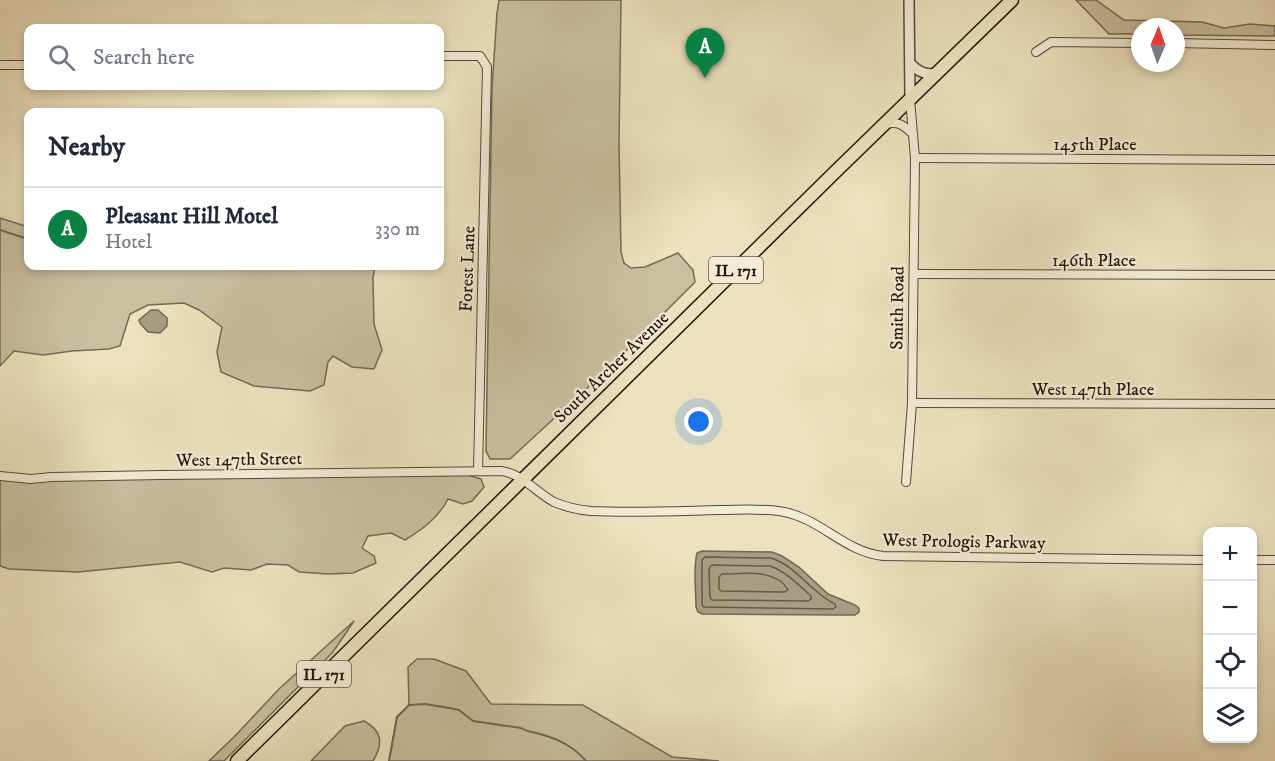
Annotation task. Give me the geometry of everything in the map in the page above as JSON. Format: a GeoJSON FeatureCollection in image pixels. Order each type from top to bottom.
{"type":"FeatureCollection","features":[{"type":"Feature","properties":{"kind":"main road","name":"South Archer Avenue"},"geometry":{"type":"LineString","coordinates":[[237,761],[1012,0]]}},
{"type":"Feature","properties":{"kind":"street","name":"Smith Road"},"geometry":{"type":"LineString","coordinates":[[906,482],[912,403],[915,158],[910,99],[909,0]]}},
{"type":"Feature","properties":{"kind":"street"},"geometry":{"type":"LineString","coordinates":[[1036,52],[1051,42],[1131,43]]}},
{"type":"Feature","properties":{"kind":"street"},"geometry":{"type":"LineString","coordinates":[[1185,43],[1275,45]]}},
{"type":"Feature","properties":{"kind":"street","name":"Forest Lane"},"geometry":{"type":"LineString","coordinates":[[444,56],[480,56],[487,67],[478,471]]}},
{"type":"Feature","properties":{"kind":"street"},"geometry":{"type":"LineString","coordinates":[[910,63],[921,72],[937,73]]}},
{"type":"Feature","properties":{"kind":"street"},"geometry":{"type":"LineString","coordinates":[[0,65],[24,65]]}},
{"type":"Feature","properties":{"kind":"street"},"geometry":{"type":"LineString","coordinates":[[884,124],[894,122],[901,124],[913,134]]}},
{"type":"Feature","properties":{"kind":"street","name":"145th Place"},"geometry":{"type":"LineString","coordinates":[[915,158],[1275,160]]}},
{"type":"Feature","properties":{"kind":"street","name":"146th Place"},"geometry":{"type":"LineString","coordinates":[[914,274],[1275,275]]}},
{"type":"Feature","properties":{"kind":"street","name":"West 147th Place"},"geometry":{"type":"LineString","coordinates":[[912,403],[1275,404]]}},
{"type":"Feature","properties":{"kind":"street","name":"West 147th Street"},"geometry":{"type":"LineString","coordinates":[[0,476],[31,479],[478,471],[506,472],[522,480]]}},
{"type":"Feature","properties":{"kind":"street","name":"West Prologis Parkway"},"geometry":{"type":"LineString","coordinates":[[522,480],[555,502],[591,512],[766,510],[786,512],[816,523],[854,548],[875,555],[1203,560]]}},
{"type":"Feature","properties":{"kind":"street"},"geometry":{"type":"LineString","coordinates":[[1257,560],[1275,560]]}},
{"type":"Feature","properties":{"kind":"shaded area"},"geometry":{"type":"Polygon","coordinates":[[[499,0],[621,0],[619,144],[621,252],[624,263],[631,268],[645,267],[678,253],[693,270],[695,282],[613,364],[510,459],[490,459],[486,451],[492,88],[499,0]]]}},
{"type":"Feature","properties":{"kind":"shaded area"},"geometry":{"type":"Polygon","coordinates":[[[1076,0],[1096,0],[1124,20],[1131,20],[1131,34],[1109,34],[1076,0]]]}},
{"type":"Feature","properties":{"kind":"shaded area"},"geometry":{"type":"Polygon","coordinates":[[[1185,22],[1202,22],[1224,28],[1250,24],[1275,26],[1275,36],[1185,35],[1185,22]]]}},
{"type":"Feature","properties":{"kind":"shaded area"},"geometry":{"type":"Polygon","coordinates":[[[0,218],[24,226],[24,270],[374,270],[374,324],[382,350],[374,369],[352,367],[333,356],[328,362],[324,385],[310,391],[254,386],[221,372],[217,352],[222,327],[199,310],[184,303],[148,305],[130,314],[120,346],[43,355],[14,351],[0,366],[0,218]]]}},
{"type":"Feature","properties":{"kind":"shaded area"},"geometry":{"type":"Polygon","coordinates":[[[464,474],[481,479],[484,487],[472,501],[463,504],[448,499],[430,522],[405,540],[391,533],[368,536],[362,548],[374,556],[376,563],[353,573],[299,572],[288,565],[267,564],[251,570],[224,568],[212,572],[180,562],[78,572],[9,569],[0,566],[0,476],[464,474]]]}},
{"type":"Feature","properties":{"kind":"shaded area"},"geometry":{"type":"Polygon","coordinates":[[[354,621],[333,652],[224,761],[209,761],[279,689],[354,621]]]}},
{"type":"Feature","properties":{"kind":"shaded area"},"geometry":{"type":"Polygon","coordinates":[[[417,659],[434,659],[466,671],[491,704],[583,705],[672,757],[719,761],[389,761],[397,717],[409,705],[408,667],[417,659]]]}},
{"type":"Feature","properties":{"kind":"shaded area"},"geometry":{"type":"Polygon","coordinates":[[[364,721],[375,729],[379,738],[380,744],[373,761],[311,761],[345,726],[364,721]]]}},
{"type":"Feature","properties":{"kind":"water"},"geometry":{"type":"Polygon","coordinates":[[[151,310],[158,310],[167,318],[167,326],[160,333],[148,332],[140,323],[139,320],[151,310]]]}},
{"type":"Feature","properties":{"kind":"water"},"geometry":{"type":"Polygon","coordinates":[[[702,551],[772,552],[799,567],[828,594],[855,605],[859,608],[859,612],[855,615],[702,614],[696,607],[695,572],[697,553],[702,551]]]}},
{"type":"Feature","properties":{"kind":"waterway"},"geometry":{"type":"LineString","coordinates":[[0,230],[24,238]]}},
{"type":"Feature","properties":{"kind":"waterway"},"geometry":{"type":"LineString","coordinates":[[389,761],[397,717],[409,705],[425,704],[459,710],[473,721],[521,728],[553,738],[570,747],[586,761]]}},
{"type":"Feature","properties":{"kind":"place","name":"Pleasant Hill Motel"},"geometry":{"type":"Point","coordinates":[705,78]}}]}
